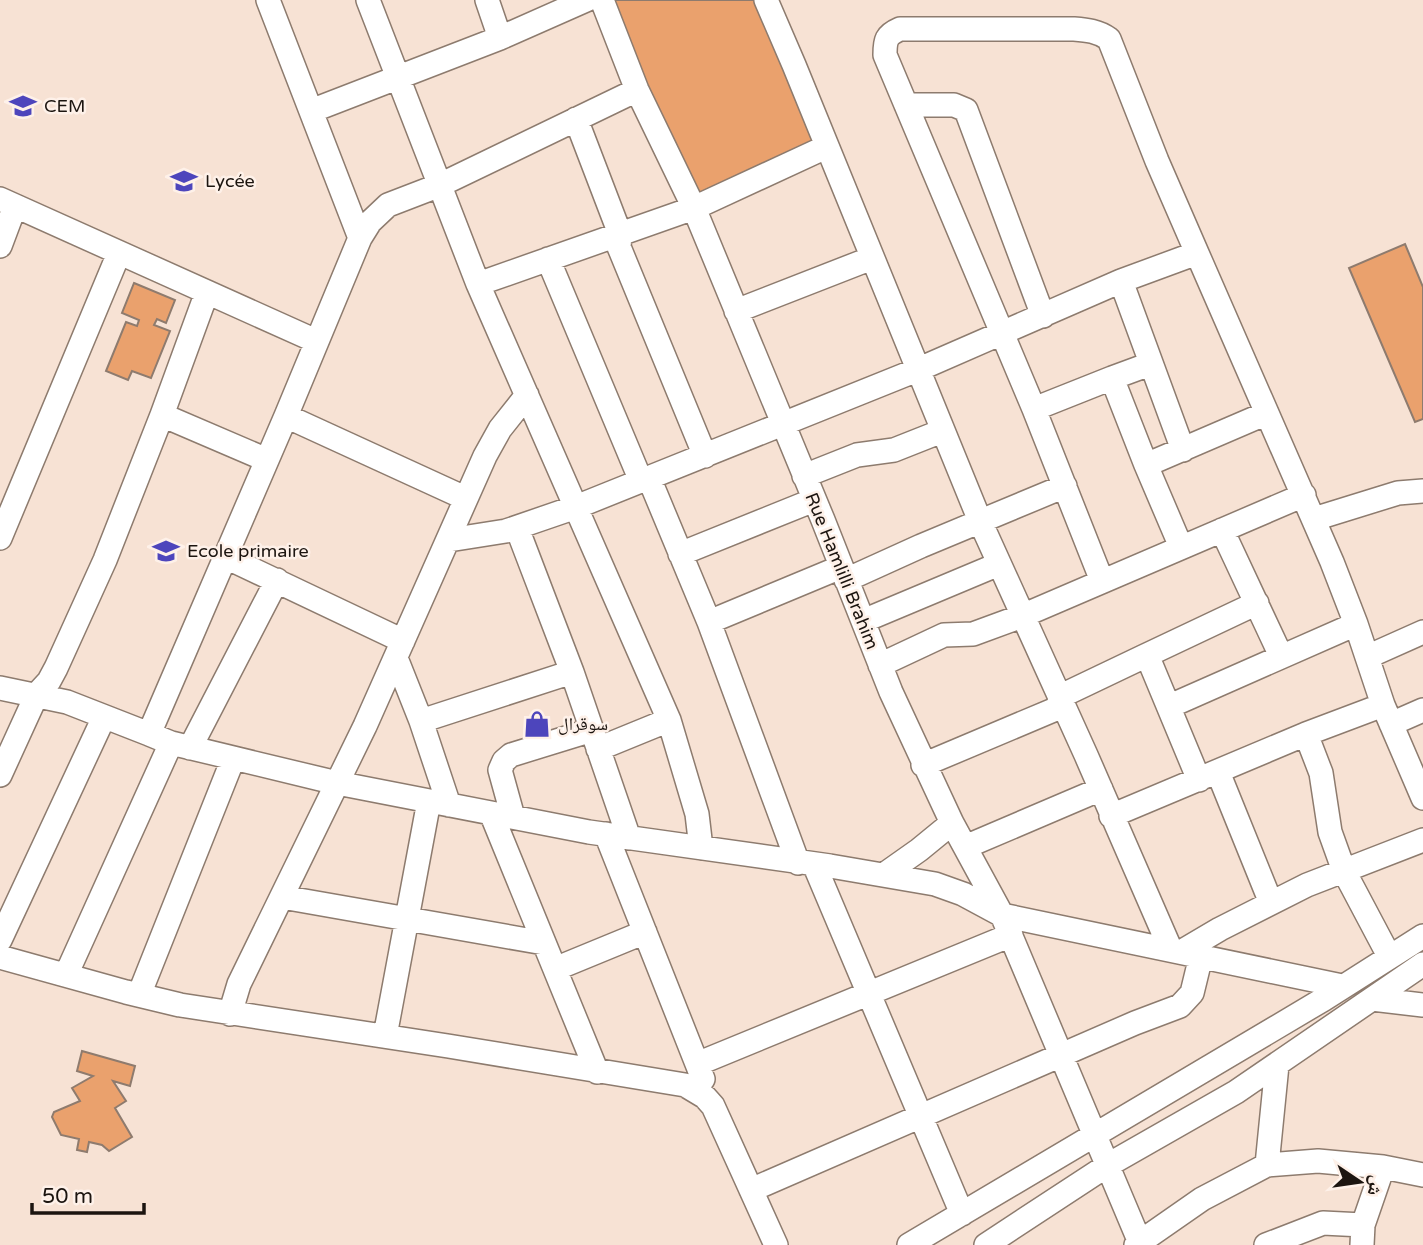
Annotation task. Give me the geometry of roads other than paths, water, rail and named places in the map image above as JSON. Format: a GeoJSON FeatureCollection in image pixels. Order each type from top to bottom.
{"type":"FeatureCollection","features":[{"type":"Feature","properties":{"kind":"street"},"geometry":{"type":"LineString","coordinates":[[268,0],[360,238]]}},
{"type":"Feature","properties":{"kind":"street"},"geometry":{"type":"LineString","coordinates":[[368,0],[478,284],[669,720],[697,814],[701,848]]}},
{"type":"Feature","properties":{"kind":"street"},"geometry":{"type":"LineString","coordinates":[[487,0],[500,38]]}},
{"type":"Feature","properties":{"kind":"street"},"geometry":{"type":"LineString","coordinates":[[311,111],[500,38],[586,0]]}},
{"type":"Feature","properties":{"kind":"street","name":"Rue Hamlilli Brahim"},"geometry":{"type":"LineString","coordinates":[[601,0],[637,90],[694,208],[923,765],[1007,925],[1139,1244]]}},
{"type":"Feature","properties":{"kind":"street"},"geometry":{"type":"LineString","coordinates":[[751,1190],[1060,1055],[1180,1006],[1192,993],[1184,952],[1111,816],[980,522],[766,0]]}},
{"type":"Feature","properties":{"kind":"street"},"geometry":{"type":"LineString","coordinates":[[1102,581],[1034,409],[885,55],[885,41],[890,33],[900,29],[1074,29],[1103,34],[1109,39],[1157,161],[1314,519],[1356,624],[1387,714],[1423,798]]}},
{"type":"Feature","properties":{"kind":"street"},"geometry":{"type":"LineString","coordinates":[[66,975],[170,742],[226,557],[360,238],[370,222],[388,205],[440,185],[637,90]]}},
{"type":"Feature","properties":{"kind":"street"},"geometry":{"type":"LineString","coordinates":[[906,105],[954,105],[966,110],[1043,316]]}},
{"type":"Feature","properties":{"kind":"street"},"geometry":{"type":"LineString","coordinates":[[576,119],[620,234],[619,247],[705,456]]}},
{"type":"Feature","properties":{"kind":"street"},"geometry":{"type":"LineString","coordinates":[[478,284],[694,208],[826,148]]}},
{"type":"Feature","properties":{"kind":"street"},"geometry":{"type":"LineString","coordinates":[[0,246],[7,202],[316,341]]}},
{"type":"Feature","properties":{"kind":"street"},"geometry":{"type":"LineString","coordinates":[[0,538],[119,253]]}},
{"type":"Feature","properties":{"kind":"street"},"geometry":{"type":"LineString","coordinates":[[449,540],[517,527],[576,507],[918,370],[1121,281],[1197,253]]}},
{"type":"Feature","properties":{"kind":"street"},"geometry":{"type":"LineString","coordinates":[[736,311],[872,258]]}},
{"type":"Feature","properties":{"kind":"street"},"geometry":{"type":"LineString","coordinates":[[548,259],[680,554],[806,863],[869,994],[962,1214]]}},
{"type":"Feature","properties":{"kind":"street"},"geometry":{"type":"LineString","coordinates":[[1121,281],[1183,450]]}},
{"type":"Feature","properties":{"kind":"street"},"geometry":{"type":"LineString","coordinates":[[0,775],[37,694],[56,668],[99,573],[162,415],[207,292]]}},
{"type":"Feature","properties":{"kind":"street"},"geometry":{"type":"LineString","coordinates":[[1034,409],[1150,364]]}},
{"type":"Feature","properties":{"kind":"street"},"geometry":{"type":"LineString","coordinates":[[1112,378],[1181,547]]}},
{"type":"Feature","properties":{"kind":"street"},"geometry":{"type":"LineString","coordinates":[[230,1014],[239,984],[400,649],[465,498],[500,429],[527,395]]}},
{"type":"Feature","properties":{"kind":"street"},"geometry":{"type":"LineString","coordinates":[[1146,465],[1267,413]]}},
{"type":"Feature","properties":{"kind":"street"},"geometry":{"type":"LineString","coordinates":[[162,415],[267,460]]}},
{"type":"Feature","properties":{"kind":"street"},"geometry":{"type":"LineString","coordinates":[[286,416],[465,498]]}},
{"type":"Feature","properties":{"kind":"street"},"geometry":{"type":"LineString","coordinates":[[804,476],[857,455],[894,450],[942,431]]}},
{"type":"Feature","properties":{"kind":"street"},"geometry":{"type":"LineString","coordinates":[[709,622],[980,522],[1065,486]]}},
{"type":"Feature","properties":{"kind":"street"},"geometry":{"type":"LineString","coordinates":[[1314,519],[1398,493],[1423,491]]}},
{"type":"Feature","properties":{"kind":"street"},"geometry":{"type":"LineString","coordinates":[[880,665],[944,635],[972,634],[1022,616],[1304,495]]}},
{"type":"Feature","properties":{"kind":"street"},"geometry":{"type":"LineString","coordinates":[[680,554],[814,500]]}},
{"type":"Feature","properties":{"kind":"street"},"geometry":{"type":"LineString","coordinates":[[517,527],[572,672],[629,838]]}},
{"type":"Feature","properties":{"kind":"street"},"geometry":{"type":"LineString","coordinates":[[1222,530],[1281,656]]}},
{"type":"Feature","properties":{"kind":"street"},"geometry":{"type":"LineString","coordinates":[[226,557],[277,580],[400,649],[421,721],[439,803],[408,918],[385,1036]]}},
{"type":"Feature","properties":{"kind":"street"},"geometry":{"type":"LineString","coordinates":[[863,621],[999,564]]}},
{"type":"Feature","properties":{"kind":"street"},"geometry":{"type":"LineString","coordinates":[[170,742],[277,580]]}},
{"type":"Feature","properties":{"kind":"street"},"geometry":{"type":"LineString","coordinates":[[923,765],[1061,701],[1147,655],[1257,603]]}},
{"type":"Feature","properties":{"kind":"street"},"geometry":{"type":"LineString","coordinates":[[1170,706],[1356,624]]}},
{"type":"Feature","properties":{"kind":"street"},"geometry":{"type":"LineString","coordinates":[[1367,657],[1423,632]]}},
{"type":"Feature","properties":{"kind":"street"},"geometry":{"type":"LineString","coordinates":[[1147,655],[1170,706],[1209,776],[1271,903]]}},
{"type":"Feature","properties":{"kind":"street"},"geometry":{"type":"LineString","coordinates":[[421,721],[572,672]]}},
{"type":"Feature","properties":{"kind":"street"},"geometry":{"type":"LineString","coordinates":[[0,688],[67,702],[170,742],[337,783],[629,838],[885,874],[935,884],[963,894],[1007,925],[1184,952],[1333,992]]}},
{"type":"Feature","properties":{"kind":"street"},"geometry":{"type":"LineString","coordinates":[[1111,816],[1306,734],[1387,714],[1423,710]]}},
{"type":"Feature","properties":{"kind":"street"},"geometry":{"type":"LineString","coordinates":[[0,940],[104,717]]}},
{"type":"Feature","properties":{"kind":"street"},"geometry":{"type":"LineString","coordinates":[[597,1072],[544,943],[502,815],[500,770],[511,755],[595,739],[669,720]]}},
{"type":"Feature","properties":{"kind":"street"},"geometry":{"type":"LineString","coordinates":[[1306,734],[1321,773],[1330,832],[1344,871],[1389,956]]}},
{"type":"Feature","properties":{"kind":"street"},"geometry":{"type":"LineString","coordinates":[[139,995],[233,759]]}},
{"type":"Feature","properties":{"kind":"street"},"geometry":{"type":"LineString","coordinates":[[965,847],[1101,789]]}},
{"type":"Feature","properties":{"kind":"street"},"geometry":{"type":"LineString","coordinates":[[885,874],[952,823]]}},
{"type":"Feature","properties":{"kind":"street"},"geometry":{"type":"LineString","coordinates":[[606,834],[713,1106],[776,1245]]}},
{"type":"Feature","properties":{"kind":"street"},"geometry":{"type":"LineString","coordinates":[[1184,952],[1271,903],[1423,841]]}},
{"type":"Feature","properties":{"kind":"street"},"geometry":{"type":"LineString","coordinates":[[282,897],[544,943]]}},
{"type":"Feature","properties":{"kind":"street"},"geometry":{"type":"LineString","coordinates":[[697,1064],[869,994],[1007,925]]}},
{"type":"Feature","properties":{"kind":"street"},"geometry":{"type":"LineString","coordinates":[[555,969],[645,932]]}},
{"type":"Feature","properties":{"kind":"street"},"geometry":{"type":"LineString","coordinates":[[909,1245],[1423,936]]}},
{"type":"Feature","properties":{"kind":"street"},"geometry":{"type":"LineString","coordinates":[[0,957],[139,995],[230,1014],[385,1036],[685,1085],[698,1092],[713,1106]]}},
{"type":"Feature","properties":{"kind":"street"},"geometry":{"type":"LineString","coordinates":[[986,1245],[1108,1165],[1236,1092],[1423,964]]}},
{"type":"Feature","properties":{"kind":"street"},"geometry":{"type":"LineString","coordinates":[[1333,992],[1342,1019]]}},
{"type":"Feature","properties":{"kind":"street"},"geometry":{"type":"LineString","coordinates":[[1372,999],[1423,1005]]}},
{"type":"Feature","properties":{"kind":"street"},"geometry":{"type":"LineString","coordinates":[[1267,1165],[1277,1065]]}},
{"type":"Feature","properties":{"kind":"street"},"geometry":{"type":"LineString","coordinates":[[1139,1244],[1202,1199],[1267,1165],[1318,1161],[1383,1167],[1423,1175]]}},
{"type":"Feature","properties":{"kind":"street"},"geometry":{"type":"LineString","coordinates":[[1266,1245],[1323,1223],[1362,1235],[1383,1167]]}},
{"type":"Feature","properties":{"kind":"place","name":"CEM"},"geometry":{"type":"Point","coordinates":[23,106]}},
{"type":"Feature","properties":{"kind":"place","name":"Lycée"},"geometry":{"type":"Point","coordinates":[184,181]}},
{"type":"Feature","properties":{"kind":"place","name":"Ecole primaire"},"geometry":{"type":"Point","coordinates":[166,551]}},
{"type":"Feature","properties":{"kind":"place","name":"سوقرال"},"geometry":{"type":"Point","coordinates":[537,724]}}]}
